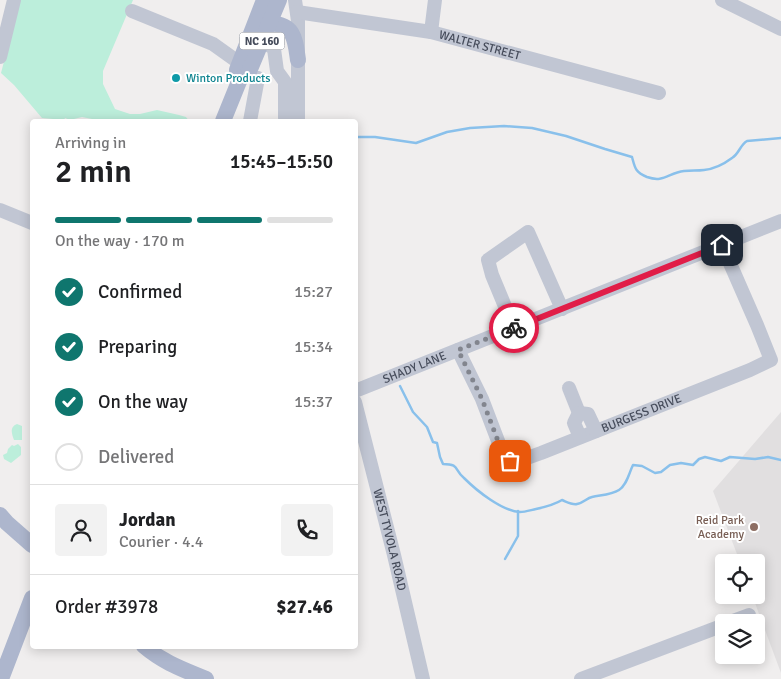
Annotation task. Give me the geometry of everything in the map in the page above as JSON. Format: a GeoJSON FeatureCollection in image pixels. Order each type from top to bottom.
{"type":"FeatureCollection","features":[{"type":"Feature","properties":{"kind":"main road","name":"NC 160"},"geometry":{"type":"LineString","coordinates":[[247,73],[264,0]]}},
{"type":"Feature","properties":{"kind":"main road","name":"NC 160"},"geometry":{"type":"LineString","coordinates":[[224,119],[262,42],[279,0]]}},
{"type":"Feature","properties":{"kind":"main road"},"geometry":{"type":"LineString","coordinates":[[270,23],[283,25],[292,34],[296,44],[298,60]]}},
{"type":"Feature","properties":{"kind":"main road"},"geometry":{"type":"LineString","coordinates":[[0,515],[30,543]]}},
{"type":"Feature","properties":{"kind":"main road"},"geometry":{"type":"LineString","coordinates":[[1,679],[5,654],[30,602]]}},
{"type":"Feature","properties":{"kind":"main road"},"geometry":{"type":"LineString","coordinates":[[147,649],[170,664],[205,679]]}},
{"type":"Feature","properties":{"kind":"street"},"geometry":{"type":"LineString","coordinates":[[0,57],[14,0]]}},
{"type":"Feature","properties":{"kind":"street"},"geometry":{"type":"LineString","coordinates":[[431,32],[434,0]]}},
{"type":"Feature","properties":{"kind":"street"},"geometry":{"type":"LineString","coordinates":[[722,0],[781,28]]}},
{"type":"Feature","properties":{"kind":"street"},"geometry":{"type":"LineString","coordinates":[[292,119],[298,60],[296,6]]}},
{"type":"Feature","properties":{"kind":"street","name":"WALTER STREET"},"geometry":{"type":"LineString","coordinates":[[296,6],[431,32],[659,93]]}},
{"type":"Feature","properties":{"kind":"street"},"geometry":{"type":"LineString","coordinates":[[132,11],[213,44],[234,59],[247,73],[250,119]]}},
{"type":"Feature","properties":{"kind":"street"},"geometry":{"type":"LineString","coordinates":[[262,42],[274,49],[277,71],[286,82],[292,119]]}},
{"type":"Feature","properties":{"kind":"street"},"geometry":{"type":"LineString","coordinates":[[247,73],[276,60]]}},
{"type":"Feature","properties":{"kind":"street"},"geometry":{"type":"LineString","coordinates":[[0,210],[30,222]]}},
{"type":"Feature","properties":{"kind":"street","name":"SHADY LANE"},"geometry":{"type":"LineString","coordinates":[[358,390],[781,221]]}},
{"type":"Feature","properties":{"kind":"street"},"geometry":{"type":"LineString","coordinates":[[514,328],[492,275],[488,260],[528,232],[562,309]]}},
{"type":"Feature","properties":{"kind":"street","name":"BURGESS DRIVE"},"geometry":{"type":"LineString","coordinates":[[458,350],[482,399],[503,454],[510,461],[516,462],[750,370],[771,360],[722,245]]}},
{"type":"Feature","properties":{"kind":"street"},"geometry":{"type":"LineString","coordinates":[[569,388],[579,413],[574,423],[580,437]]}},
{"type":"Feature","properties":{"kind":"street"},"geometry":{"type":"LineString","coordinates":[[579,413],[588,414],[596,431]]}},
{"type":"Feature","properties":{"kind":"street","name":"WEST TYVOLA ROAD"},"geometry":{"type":"LineString","coordinates":[[358,414],[423,679]]}},
{"type":"Feature","properties":{"kind":"street"},"geometry":{"type":"LineString","coordinates":[[581,679],[715,628]]}},
{"type":"Feature","properties":{"kind":"shaded area","name":"Reid Park Academy"},"geometry":{"type":"Polygon","coordinates":[[[781,412],[781,673],[765,630],[765,614],[759,614],[755,604],[765,604],[765,554],[737,554],[713,491],[781,412]]]}},
{"type":"Feature","properties":{"kind":"green space"},"geometry":{"type":"Polygon","coordinates":[[[20,0],[133,0],[103,71],[103,84],[115,109],[130,114],[157,110],[188,119],[42,118],[14,85],[1,73],[20,0]]]}},
{"type":"Feature","properties":{"kind":"green space"},"geometry":{"type":"Polygon","coordinates":[[[17,424],[22,426],[22,440],[14,440],[12,435],[12,429],[17,424]]]}},
{"type":"Feature","properties":{"kind":"green space"},"geometry":{"type":"Polygon","coordinates":[[[18,444],[21,447],[21,455],[11,463],[4,459],[3,455],[7,453],[8,449],[12,445],[18,444]]]}},
{"type":"Feature","properties":{"kind":"waterway"},"geometry":{"type":"LineString","coordinates":[[358,137],[375,137],[416,143],[447,132],[470,128],[504,126],[532,128],[566,136],[632,157],[638,171],[653,179],[679,172],[719,166],[734,156],[747,141],[781,138]]}},
{"type":"Feature","properties":{"kind":"waterway"},"geometry":{"type":"LineString","coordinates":[[400,386],[413,412],[427,427],[433,442],[437,443],[443,464],[454,466],[469,483],[483,494],[513,511],[528,511],[549,506],[562,500],[571,504],[577,504],[590,498],[613,493],[624,485],[633,465],[642,466],[655,473],[661,472],[670,465],[681,463],[693,465],[699,459],[705,457],[721,461],[730,457],[755,459],[768,457],[781,460]]}},
{"type":"Feature","properties":{"kind":"waterway"},"geometry":{"type":"LineString","coordinates":[[505,559],[518,536],[518,511]]}},
{"type":"Feature","properties":{"kind":"way so far"},"geometry":{"type":"LineString","coordinates":[[510,461],[503,454],[482,399],[458,350],[514,328]]}},
{"type":"Feature","properties":{"kind":"place","name":"Winton Products"},"geometry":{"type":"Point","coordinates":[176,78]}},
{"type":"Feature","properties":{"kind":"place","name":"Reid Park Academy"},"geometry":{"type":"Point","coordinates":[754,527]}},
{"type":"Feature","properties":{"kind":"route"},"geometry":{"type":"LineString","coordinates":[[514,328],[722,245]]}}]}
